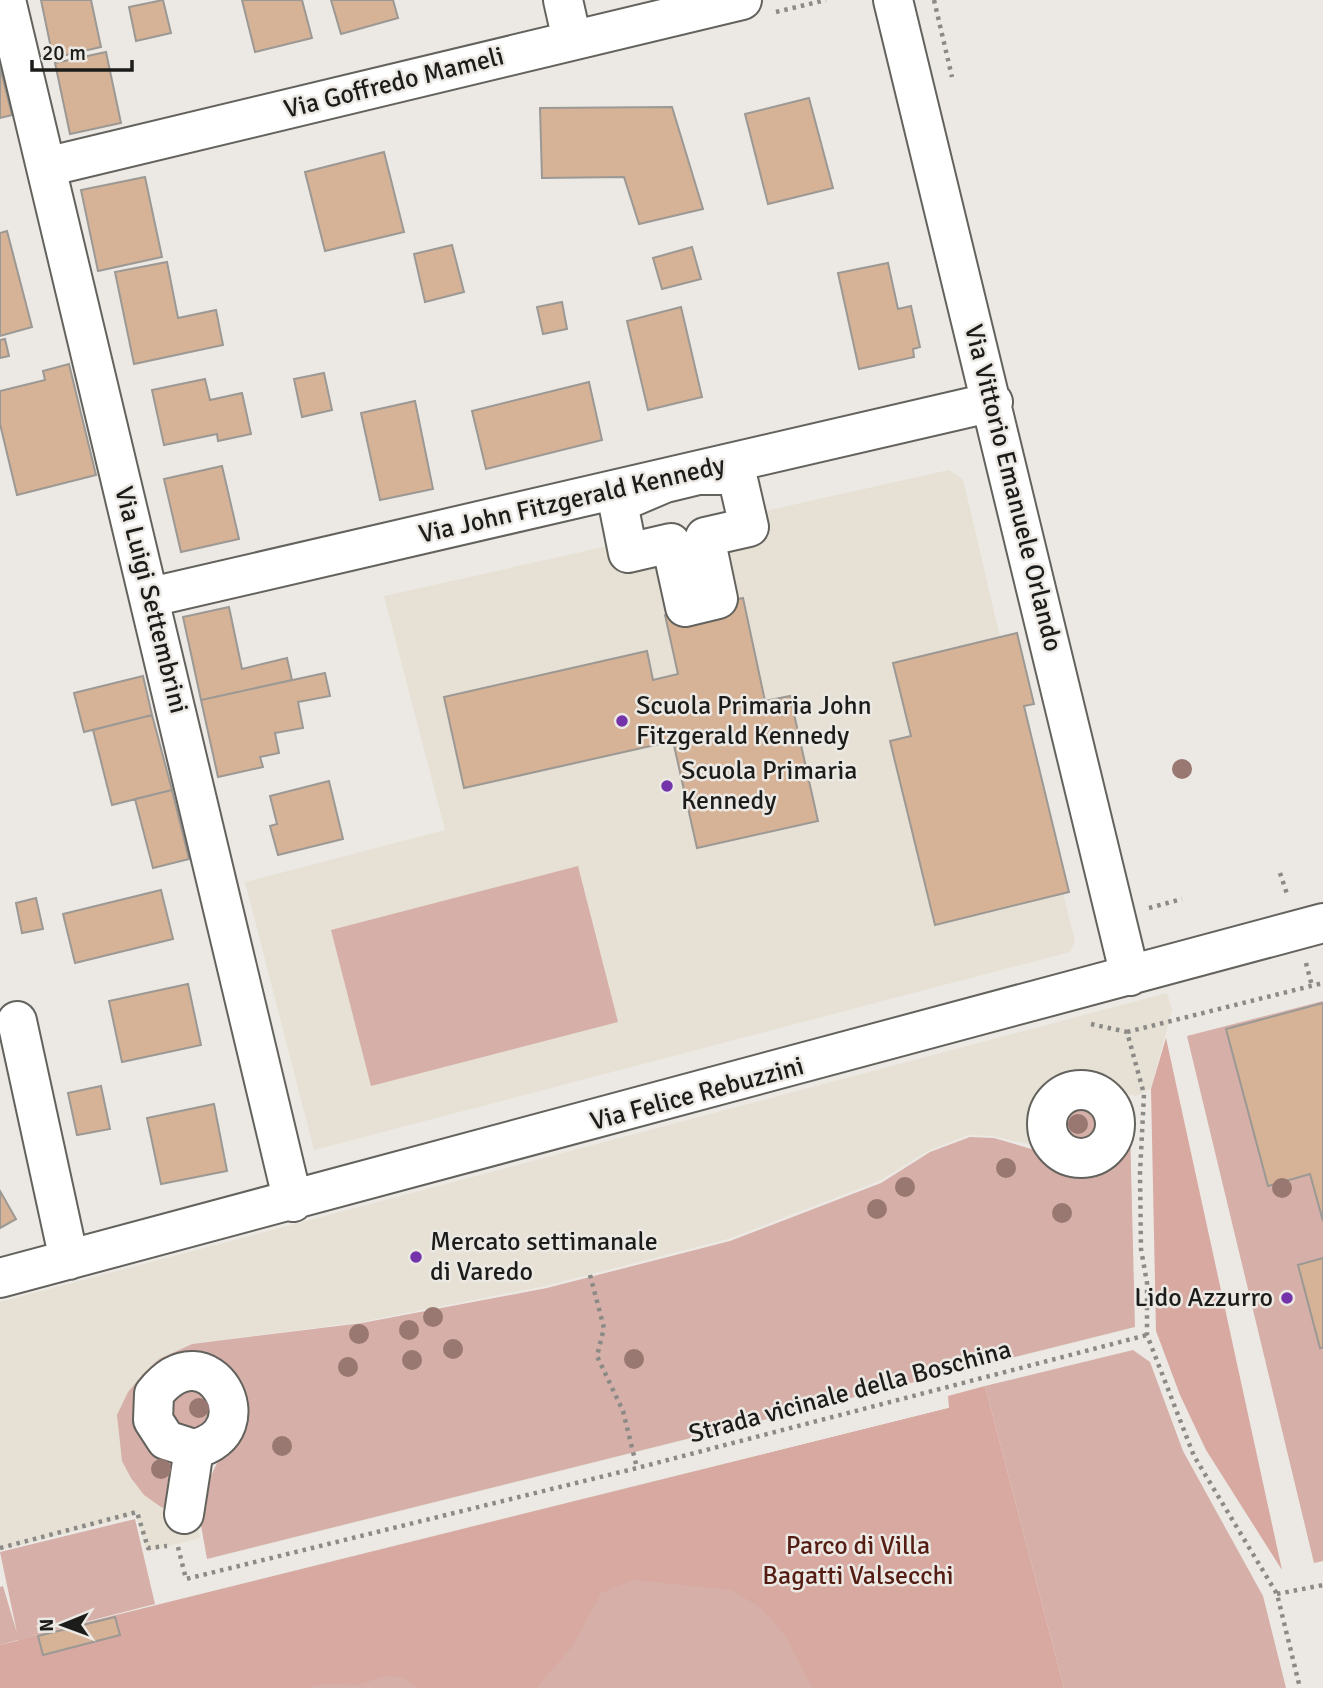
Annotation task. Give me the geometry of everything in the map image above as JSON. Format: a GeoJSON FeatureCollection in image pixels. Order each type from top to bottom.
{"type":"FeatureCollection","features":[{"type":"Feature","properties":{"kind":"street","name":"Via Luigi Settembrini"},"geometry":{"type":"LineString","coordinates":[[6,0],[151,597],[293,1202]]}},
{"type":"Feature","properties":{"kind":"street"},"geometry":{"type":"LineString","coordinates":[[562,0],[572,40]]}},
{"type":"Feature","properties":{"kind":"street","name":"Via Goffredo Mameli"},"geometry":{"type":"LineString","coordinates":[[46,167],[741,0]]}},
{"type":"Feature","properties":{"kind":"street","name":"Via Vittorio Emanuele Orlando"},"geometry":{"type":"LineString","coordinates":[[893,0],[993,402],[1130,976]]}},
{"type":"Feature","properties":{"kind":"street","name":"Via John Fitzgerald Kennedy"},"geometry":{"type":"LineString","coordinates":[[151,597],[993,402]]}},
{"type":"Feature","properties":{"kind":"street","name":"Via Felice Rebuzzini"},"geometry":{"type":"LineString","coordinates":[[0,1278],[293,1202],[1323,923]]}},
{"type":"Feature","properties":{"kind":"street"},"geometry":{"type":"LineString","coordinates":[[17,1021],[69,1260]]}},
{"type":"Feature","properties":{"kind":"street"},"geometry":{"type":"LineString","coordinates":[[180,1529],[194,1449]]}},
{"type":"Feature","properties":{"kind":"path"},"geometry":{"type":"LineString","coordinates":[[1147,909],[1182,899]]}},
{"type":"Feature","properties":{"kind":"path"},"geometry":{"type":"LineString","coordinates":[[1127,1032],[1323,982]]}},
{"type":"Feature","properties":{"kind":"path"},"geometry":{"type":"LineString","coordinates":[[1143,1094],[1141,1249],[1147,1283],[1147,1335],[1194,1456],[1278,1594],[1300,1688]]}},
{"type":"Feature","properties":{"kind":"path"},"geometry":{"type":"LineString","coordinates":[[590,1275],[604,1328],[597,1356],[623,1411],[637,1468]]}},
{"type":"Feature","properties":{"kind":"path","name":"Strada vicinale della Boschina"},"geometry":{"type":"LineString","coordinates":[[180,1529],[186,1579],[637,1468],[1147,1335]]}},
{"type":"Feature","properties":{"kind":"path"},"geometry":{"type":"LineString","coordinates":[[0,1548],[137,1512],[148,1548],[180,1529]]}},
{"type":"Feature","properties":{"kind":"path"},"geometry":{"type":"LineString","coordinates":[[1278,1594],[1323,1585]]}},
{"type":"Feature","properties":{"kind":"shaded area","name":"Scuola Primaria Kennedy"},"geometry":{"type":"Polygon","coordinates":[[[949,470],[963,479],[1000,637],[893,664],[911,736],[890,741],[1063,893],[1075,941],[1070,952],[314,1150],[245,882],[445,830],[384,596],[949,470]]]}},
{"type":"Feature","properties":{"kind":"shaded area","name":"Mercato settimanale di Varedo"},"geometry":{"type":"Polygon","coordinates":[[[1167,993],[1172,1010],[1151,1089],[1135,1096],[1084,1080],[1064,1083],[1039,1107],[1037,1146],[992,1136],[968,1135],[928,1151],[879,1181],[728,1239],[545,1286],[361,1322],[190,1344],[159,1359],[143,1374],[131,1478],[144,1495],[161,1507],[196,1514],[200,1538],[147,1552],[136,1515],[0,1550],[0,1302],[1167,993]]]}},
{"type":"Feature","properties":{"kind":"green space"},"geometry":{"type":"Polygon","coordinates":[[[578,866],[618,1022],[371,1086],[331,930],[578,866]]]}},
{"type":"Feature","properties":{"kind":"green space","name":"Lido Azzurro"},"geometry":{"type":"Polygon","coordinates":[[[1323,1001],[1323,1561],[1314,1563],[1187,1036],[1323,1001]]]}},
{"type":"Feature","properties":{"kind":"green space"},"geometry":{"type":"Polygon","coordinates":[[[1166,1038],[1282,1570],[1206,1450],[1180,1395],[1156,1331],[1151,1089],[1166,1038]]]}},
{"type":"Feature","properties":{"kind":"green space"},"geometry":{"type":"Polygon","coordinates":[[[1080,1102],[1089,1103],[1096,1108],[1101,1115],[1101,1133],[1096,1140],[1089,1145],[1080,1146],[1071,1145],[1064,1140],[1059,1133],[1058,1124],[1059,1115],[1064,1108],[1071,1103],[1080,1102]]]}},
{"type":"Feature","properties":{"kind":"green space"},"geometry":{"type":"Polygon","coordinates":[[[1125,1125],[1130,1128],[1135,1327],[207,1559],[199,1514],[202,1495],[241,1412],[165,1368],[176,1464],[176,1512],[161,1507],[144,1495],[122,1461],[117,1415],[128,1392],[159,1359],[192,1344],[362,1323],[547,1288],[730,1241],[881,1183],[930,1152],[970,1137],[994,1138],[1038,1151],[1061,1173],[1078,1177],[1096,1174],[1109,1166],[1121,1152],[1125,1125]]]}},
{"type":"Feature","properties":{"kind":"green space"},"geometry":{"type":"Polygon","coordinates":[[[1133,1350],[1150,1362],[1183,1451],[1263,1596],[1286,1688],[1064,1688],[985,1386],[1133,1350]]]}},
{"type":"Feature","properties":{"kind":"green space","name":"Parco di Villa Bagatti Valsecchi"},"geometry":{"type":"Polygon","coordinates":[[[985,1386],[1064,1688],[812,1688],[785,1635],[761,1608],[732,1590],[633,1580],[601,1593],[572,1647],[536,1688],[419,1688],[403,1678],[388,1675],[358,1685],[327,1683],[307,1688],[0,1688],[0,1645],[949,1408],[948,1396],[985,1386]]]}},
{"type":"Feature","properties":{"kind":"green space"},"geometry":{"type":"Polygon","coordinates":[[[199,1387],[212,1408],[207,1421],[198,1429],[173,1425],[167,1402],[174,1391],[199,1387]]]}},
{"type":"Feature","properties":{"kind":"green space","name":"Parco di Villa Bagatti Valsecchi"},"geometry":{"type":"Polygon","coordinates":[[[949,1408],[1024,1688],[30,1688],[18,1640],[0,1645],[0,1587],[3,1586],[17,1633],[0,1552],[135,1519],[155,1604],[19,1639],[949,1408]]]}},
{"type":"Feature","properties":{"kind":"building"},"geometry":{"type":"Polygon","coordinates":[[[41,0],[91,0],[101,47],[53,58],[41,0]]]}},
{"type":"Feature","properties":{"kind":"building"},"geometry":{"type":"Polygon","coordinates":[[[163,0],[171,33],[136,41],[129,7],[163,0]]]}},
{"type":"Feature","properties":{"kind":"building"},"geometry":{"type":"Polygon","coordinates":[[[242,0],[302,0],[312,38],[255,52],[242,0]]]}},
{"type":"Feature","properties":{"kind":"building"},"geometry":{"type":"Polygon","coordinates":[[[331,0],[393,0],[398,18],[341,34],[331,0]]]}},
{"type":"Feature","properties":{"kind":"building"},"geometry":{"type":"Polygon","coordinates":[[[106,52],[121,123],[70,134],[55,63],[106,52]]]}},
{"type":"Feature","properties":{"kind":"building"},"geometry":{"type":"Polygon","coordinates":[[[0,67],[12,115],[0,118],[0,67]]]}},
{"type":"Feature","properties":{"kind":"building"},"geometry":{"type":"Polygon","coordinates":[[[809,98],[833,188],[768,204],[745,114],[809,98]]]}},
{"type":"Feature","properties":{"kind":"building"},"geometry":{"type":"Polygon","coordinates":[[[672,107],[703,209],[639,224],[624,177],[542,178],[540,108],[672,107]]]}},
{"type":"Feature","properties":{"kind":"building"},"geometry":{"type":"Polygon","coordinates":[[[384,152],[404,232],[325,251],[305,172],[384,152]]]}},
{"type":"Feature","properties":{"kind":"building"},"geometry":{"type":"Polygon","coordinates":[[[145,177],[162,257],[98,271],[81,190],[145,177]]]}},
{"type":"Feature","properties":{"kind":"building"},"geometry":{"type":"Polygon","coordinates":[[[7,231],[32,327],[0,336],[0,233],[7,231]]]}},
{"type":"Feature","properties":{"kind":"building"},"geometry":{"type":"Polygon","coordinates":[[[452,245],[464,292],[425,302],[414,254],[452,245]]]}},
{"type":"Feature","properties":{"kind":"building"},"geometry":{"type":"Polygon","coordinates":[[[692,247],[701,279],[662,289],[653,258],[692,247]]]}},
{"type":"Feature","properties":{"kind":"building"},"geometry":{"type":"Polygon","coordinates":[[[167,262],[178,318],[216,310],[223,345],[134,364],[115,272],[167,262]]]}},
{"type":"Feature","properties":{"kind":"building"},"geometry":{"type":"Polygon","coordinates":[[[888,263],[898,309],[911,306],[920,347],[913,349],[914,357],[859,369],[838,273],[888,263]]]}},
{"type":"Feature","properties":{"kind":"building"},"geometry":{"type":"Polygon","coordinates":[[[562,302],[567,329],[543,334],[537,307],[562,302]]]}},
{"type":"Feature","properties":{"kind":"building"},"geometry":{"type":"Polygon","coordinates":[[[681,307],[702,397],[648,410],[627,321],[681,307]]]}},
{"type":"Feature","properties":{"kind":"building"},"geometry":{"type":"Polygon","coordinates":[[[5,339],[9,356],[0,358],[0,340],[5,339]]]}},
{"type":"Feature","properties":{"kind":"building"},"geometry":{"type":"Polygon","coordinates":[[[69,364],[96,475],[17,495],[0,424],[0,391],[45,380],[43,371],[69,364]]]}},
{"type":"Feature","properties":{"kind":"building"},"geometry":{"type":"Polygon","coordinates":[[[324,373],[332,410],[302,417],[294,379],[324,373]]]}},
{"type":"Feature","properties":{"kind":"building"},"geometry":{"type":"Polygon","coordinates":[[[205,379],[210,400],[242,393],[251,434],[218,441],[217,434],[164,445],[152,390],[205,379]]]}},
{"type":"Feature","properties":{"kind":"building"},"geometry":{"type":"Polygon","coordinates":[[[589,382],[602,440],[486,469],[472,411],[589,382]]]}},
{"type":"Feature","properties":{"kind":"building"},"geometry":{"type":"Polygon","coordinates":[[[415,401],[433,489],[380,500],[361,413],[415,401]]]}},
{"type":"Feature","properties":{"kind":"building"},"geometry":{"type":"Polygon","coordinates":[[[222,466],[239,539],[181,552],[164,479],[222,466]]]}},
{"type":"Feature","properties":{"kind":"building","name":"Scuola Primaria John Fitzgerald Kennedy"},"geometry":{"type":"Polygon","coordinates":[[[743,598],[765,701],[790,696],[818,821],[697,848],[673,741],[464,788],[444,697],[647,651],[653,680],[678,674],[665,615],[743,598]]]}},
{"type":"Feature","properties":{"kind":"building"},"geometry":{"type":"Polygon","coordinates":[[[229,607],[242,669],[287,658],[292,680],[201,700],[183,617],[229,607]]]}},
{"type":"Feature","properties":{"kind":"building"},"geometry":{"type":"Polygon","coordinates":[[[1017,633],[1034,704],[1024,706],[1069,892],[935,925],[890,741],[911,736],[893,663],[1017,633]]]}},
{"type":"Feature","properties":{"kind":"building"},"geometry":{"type":"Polygon","coordinates":[[[325,673],[330,696],[298,702],[303,728],[275,733],[279,753],[260,757],[263,767],[218,777],[201,700],[325,673]]]}},
{"type":"Feature","properties":{"kind":"building"},"geometry":{"type":"Polygon","coordinates":[[[143,676],[152,715],[84,732],[74,693],[143,676]]]}},
{"type":"Feature","properties":{"kind":"building"},"geometry":{"type":"Polygon","coordinates":[[[152,715],[172,790],[112,805],[93,730],[152,715]]]}},
{"type":"Feature","properties":{"kind":"building"},"geometry":{"type":"Polygon","coordinates":[[[329,781],[343,839],[278,855],[270,826],[277,824],[270,796],[329,781]]]}},
{"type":"Feature","properties":{"kind":"building"},"geometry":{"type":"Polygon","coordinates":[[[172,790],[189,859],[153,868],[135,799],[172,790]]]}},
{"type":"Feature","properties":{"kind":"building"},"geometry":{"type":"Polygon","coordinates":[[[161,890],[173,939],[75,963],[63,914],[161,890]]]}},
{"type":"Feature","properties":{"kind":"building"},"geometry":{"type":"Polygon","coordinates":[[[36,898],[43,929],[22,933],[16,903],[36,898]]]}},
{"type":"Feature","properties":{"kind":"building"},"geometry":{"type":"Polygon","coordinates":[[[188,984],[201,1045],[122,1062],[109,1001],[188,984]]]}},
{"type":"Feature","properties":{"kind":"building"},"geometry":{"type":"Polygon","coordinates":[[[1323,1003],[1323,1221],[1310,1174],[1268,1186],[1226,1029],[1323,1003]]]}},
{"type":"Feature","properties":{"kind":"building"},"geometry":{"type":"Polygon","coordinates":[[[101,1086],[110,1129],[77,1135],[68,1093],[101,1086]]]}},
{"type":"Feature","properties":{"kind":"building"},"geometry":{"type":"Polygon","coordinates":[[[214,1104],[227,1171],[161,1184],[147,1118],[214,1104]]]}},
{"type":"Feature","properties":{"kind":"building"},"geometry":{"type":"Polygon","coordinates":[[[0,1191],[16,1219],[0,1228],[0,1191]]]}},
{"type":"Feature","properties":{"kind":"building"},"geometry":{"type":"Polygon","coordinates":[[[1323,1258],[1323,1348],[1320,1348],[1298,1265],[1323,1258]]]}},
{"type":"Feature","properties":{"kind":"building"},"geometry":{"type":"Polygon","coordinates":[[[115,1617],[120,1635],[43,1655],[38,1636],[115,1617]]]}},
{"type":"Feature","properties":{"kind":"place","name":"Scuola Primaria John Fitzgerald Kennedy"},"geometry":{"type":"Point","coordinates":[622,721]}},
{"type":"Feature","properties":{"kind":"place","name":"Scuola Primaria Kennedy"},"geometry":{"type":"Point","coordinates":[667,786]}},
{"type":"Feature","properties":{"kind":"place","name":"Mercato settimanale di Varedo"},"geometry":{"type":"Point","coordinates":[416,1257]}},
{"type":"Feature","properties":{"kind":"place","name":"Lido Azzurro"},"geometry":{"type":"Point","coordinates":[1287,1298]}}]}
